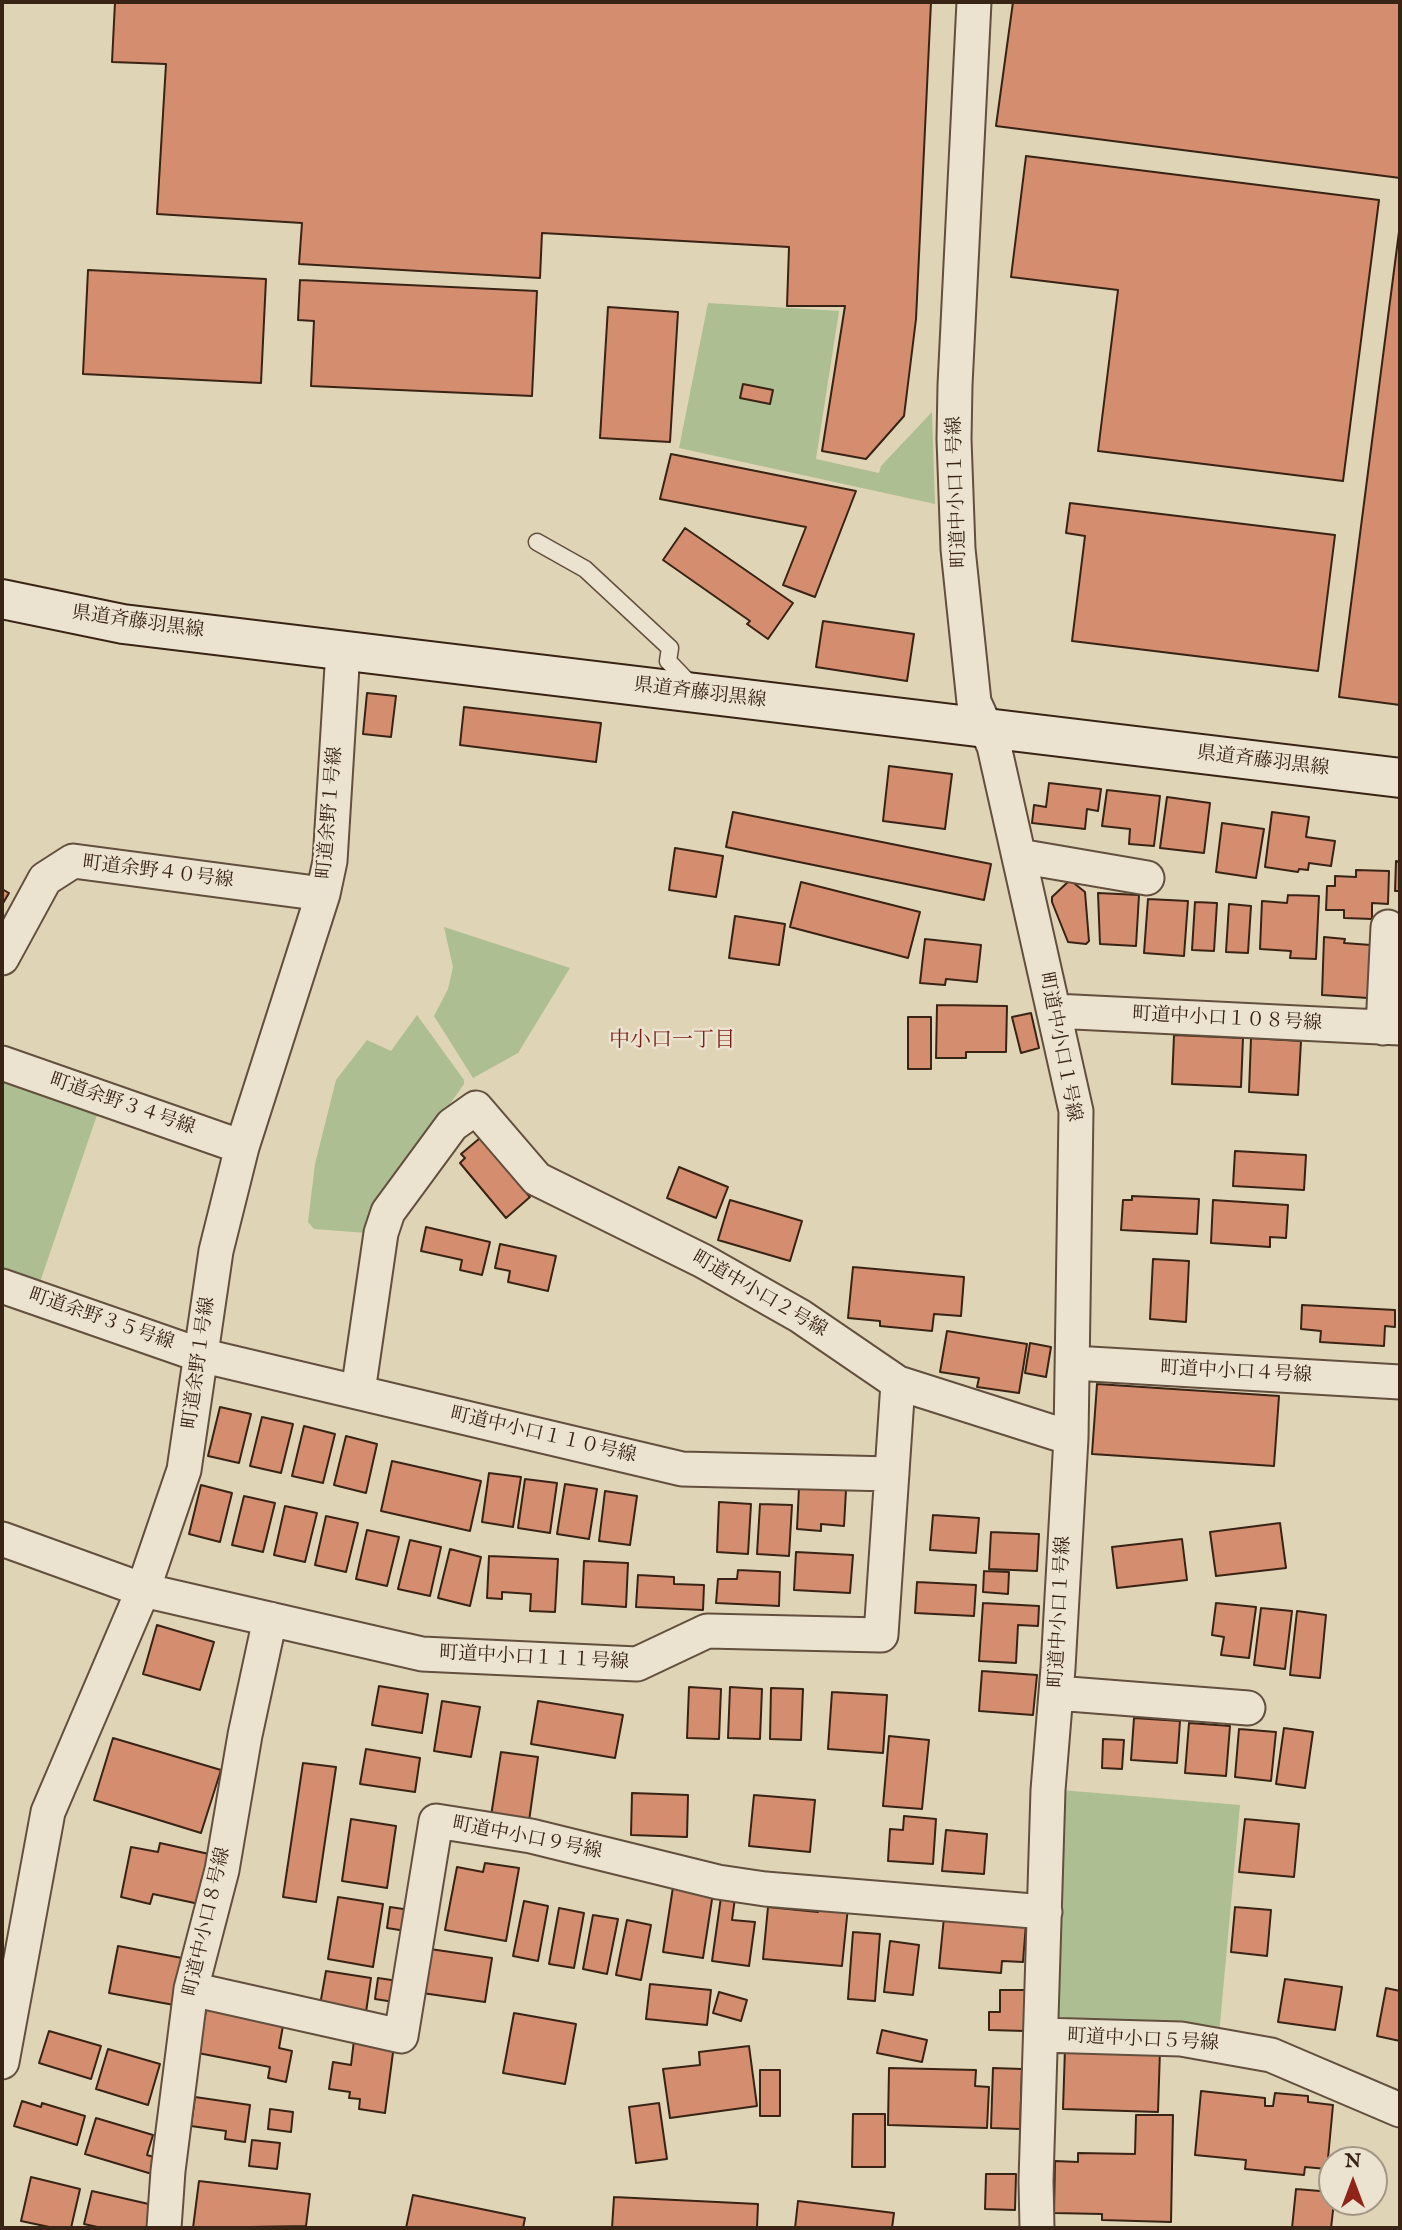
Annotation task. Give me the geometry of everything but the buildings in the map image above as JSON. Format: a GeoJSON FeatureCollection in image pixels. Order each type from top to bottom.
{"type":"FeatureCollection","features":[{"type":"Feature","properties":{"kind":"main road","name":"県道斉藤羽黒線"},"geometry":{"type":"LineString","coordinates":[[2,600],[123,624],[1400,778]]}},
{"type":"Feature","properties":{"kind":"street","name":"町道中小口１号線"},"geometry":{"type":"LineString","coordinates":[[974,2],[954,439],[958,549],[974,702],[994,746],[1076,1111],[1071,1438],[1048,1790],[1037,2228]]}},
{"type":"Feature","properties":{"kind":"street","name":"町道余野１号線"},"geometry":{"type":"LineString","coordinates":[[3,2047],[48,1812],[143,1590],[184,1471],[216,1251],[242,1147],[323,894],[330,861],[342,650]]}},
{"type":"Feature","properties":{"kind":"street"},"geometry":{"type":"LineString","coordinates":[[1019,856],[1147,878]]}},
{"type":"Feature","properties":{"kind":"street","name":"町道余野４０号線"},"geometry":{"type":"LineString","coordinates":[[2,958],[45,879],[73,861],[323,894]]}},
{"type":"Feature","properties":{"kind":"street"},"geometry":{"type":"LineString","coordinates":[[1388,927],[1392,1028]]}},
{"type":"Feature","properties":{"kind":"street","name":"町道中小口１０８号線"},"geometry":{"type":"LineString","coordinates":[[1054,1012],[1392,1028]]}},
{"type":"Feature","properties":{"kind":"street","name":"町道余野３４号線"},"geometry":{"type":"LineString","coordinates":[[2,1063],[242,1147]]}},
{"type":"Feature","properties":{"kind":"street","name":"町道中小口２号線"},"geometry":{"type":"LineString","coordinates":[[358,1392],[381,1233],[388,1212],[452,1125],[476,1108],[537,1179],[704,1261],[800,1316],[898,1383],[1071,1438]]}},
{"type":"Feature","properties":{"kind":"street","name":"町道余野３５号線"},"geometry":{"type":"LineString","coordinates":[[2,1286],[200,1354]]}},
{"type":"Feature","properties":{"kind":"street","name":"町道中小口１１０号線"},"geometry":{"type":"LineString","coordinates":[[200,1354],[682,1469],[892,1474]]}},
{"type":"Feature","properties":{"kind":"street","name":"町道中小口４号線"},"geometry":{"type":"LineString","coordinates":[[1073,1363],[1400,1381]]}},
{"type":"Feature","properties":{"kind":"street","name":"町道中小口１１１号線"},"geometry":{"type":"LineString","coordinates":[[2,1539],[143,1590],[422,1654],[637,1664],[707,1631],[881,1635],[898,1383]]}},
{"type":"Feature","properties":{"kind":"street","name":"町道中小口８号線"},"geometry":{"type":"LineString","coordinates":[[164,2228],[168,2171],[191,1989],[222,1870],[245,1735],[270,1619]]}},
{"type":"Feature","properties":{"kind":"street"},"geometry":{"type":"LineString","coordinates":[[1056,1693],[1248,1708]]}},
{"type":"Feature","properties":{"kind":"street","name":"町道中小口９号線"},"geometry":{"type":"LineString","coordinates":[[191,1989],[401,2036],[436,1821],[531,1836],[718,1882],[765,1889],[1045,1912]]}},
{"type":"Feature","properties":{"kind":"street","name":"町道中小口５号線"},"geometry":{"type":"LineString","coordinates":[[1041,2035],[1181,2039],[1258,2052],[1271,2055],[1400,2110]]}},
{"type":"Feature","properties":{"kind":"lane"},"geometry":{"type":"LineString","coordinates":[[537,542],[585,569],[670,648],[668,661],[699,694]]}},
{"type":"Feature","properties":{"kind":"green space"},"geometry":{"type":"Polygon","coordinates":[[[708,303],[839,311],[816,459],[879,473],[881,466],[932,412],[935,504],[679,448],[708,303]]]}},
{"type":"Feature","properties":{"kind":"green space"},"geometry":{"type":"Polygon","coordinates":[[[444,927],[570,968],[518,1053],[473,1078],[434,1016],[448,989],[453,967],[444,927]]]}},
{"type":"Feature","properties":{"kind":"green space"},"geometry":{"type":"Polygon","coordinates":[[[417,1015],[464,1080],[464,1084],[399,1176],[367,1233],[314,1229],[308,1222],[315,1164],[336,1080],[367,1040],[391,1051],[417,1015]]]}},
{"type":"Feature","properties":{"kind":"green space"},"geometry":{"type":"Polygon","coordinates":[[[2,1082],[97,1115],[40,1282],[2,1269],[2,1082]]]}},
{"type":"Feature","properties":{"kind":"green space"},"geometry":{"type":"Polygon","coordinates":[[[1061,1790],[1240,1805],[1219,2035],[1054,2029],[1061,1790]]]}},
{"type":"Feature","properties":{"kind":"district","name":"中小口一丁目"},"geometry":{"type":"Point","coordinates":[672,1042]}}]}
